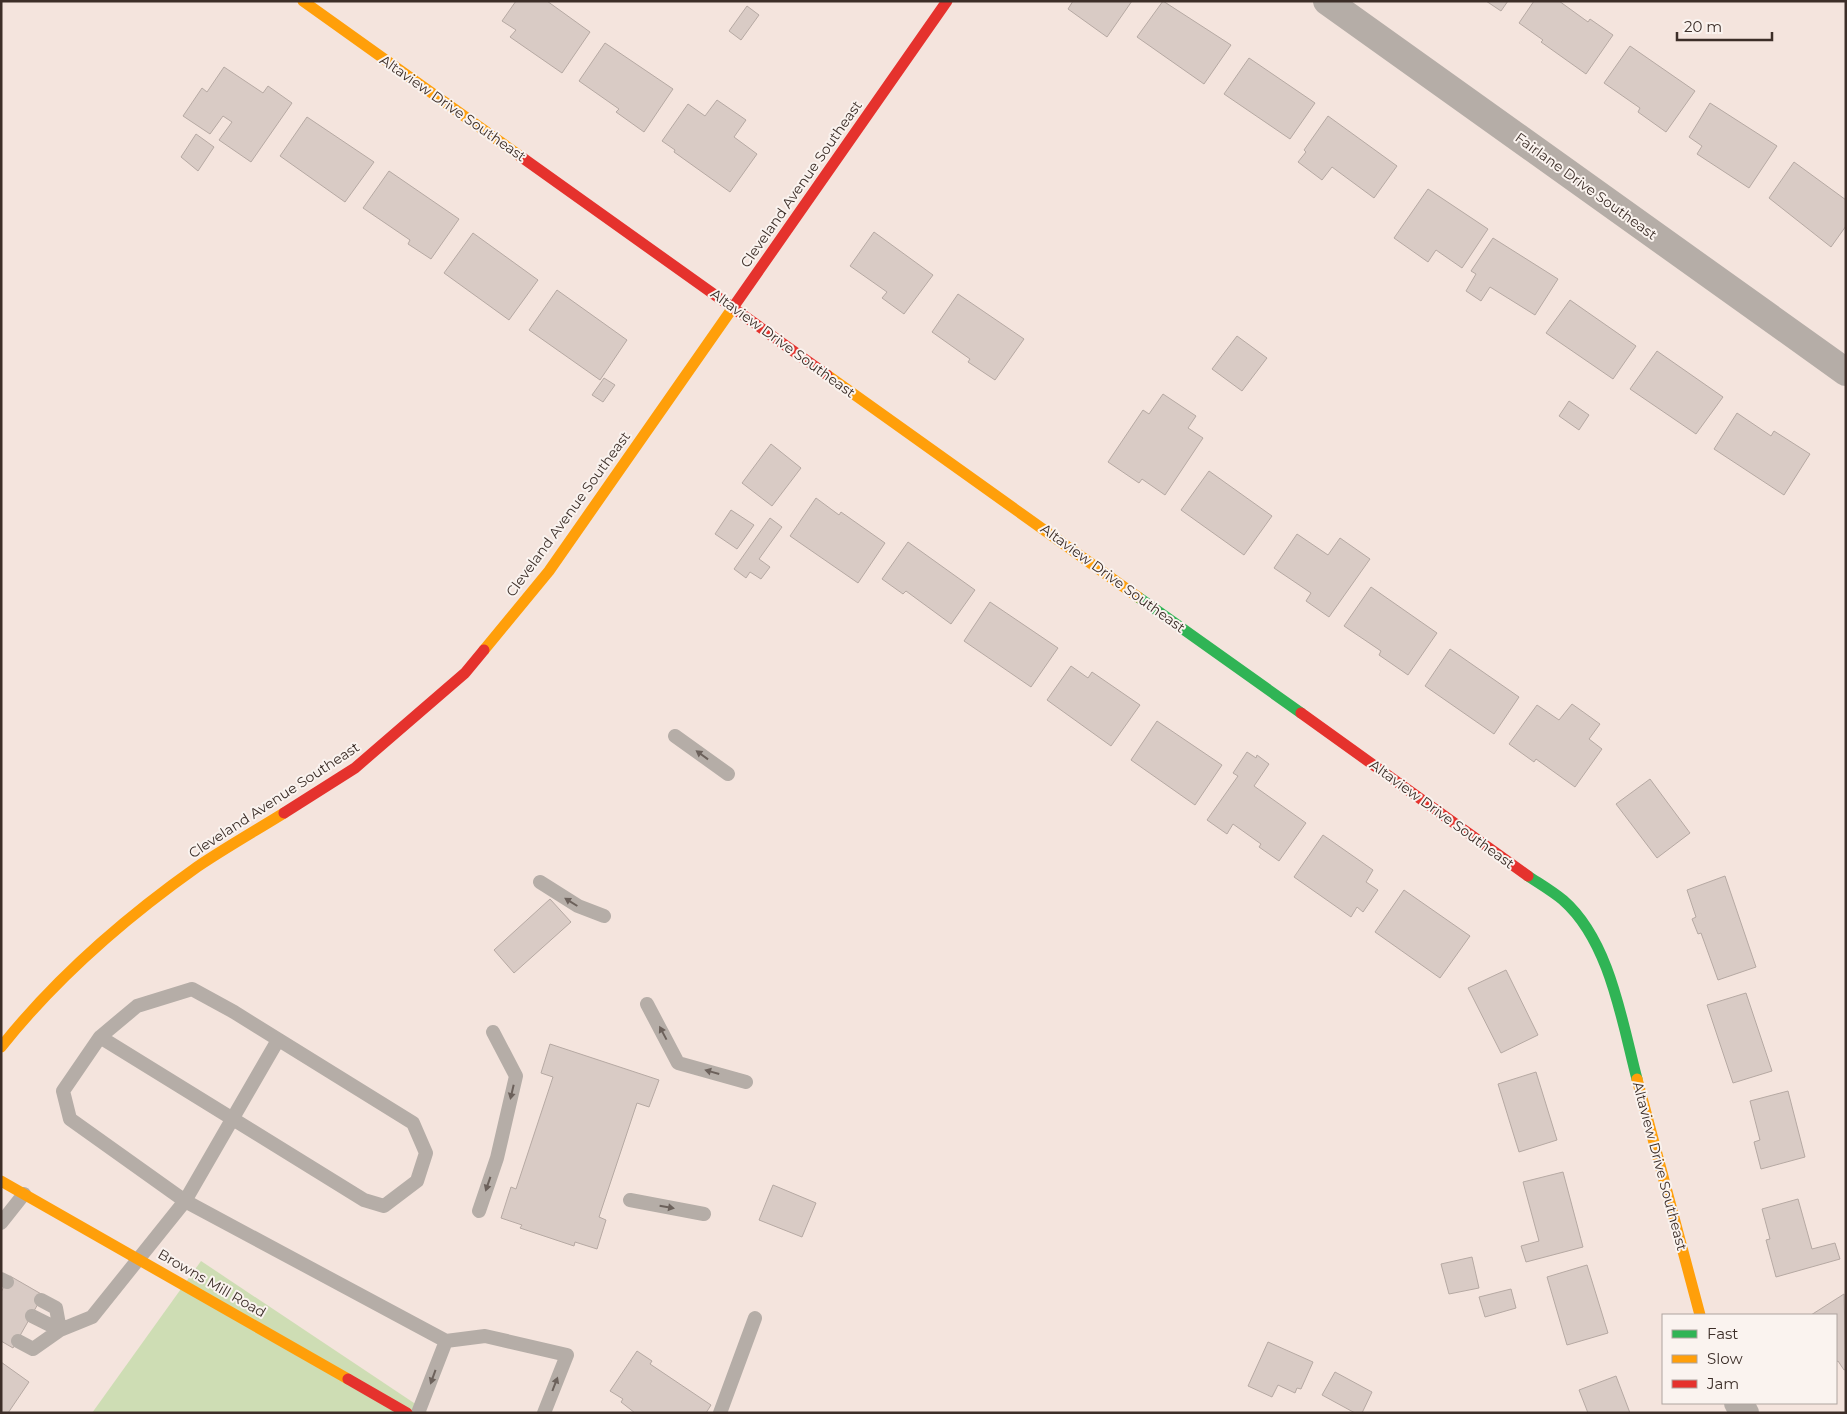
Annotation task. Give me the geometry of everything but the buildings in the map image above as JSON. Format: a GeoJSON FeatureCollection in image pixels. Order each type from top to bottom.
{"type":"FeatureCollection","features":[{"type":"Feature","properties":{"kind":"street","name":"Altaview Drive Southeast"},"geometry":{"type":"LineString","coordinates":[[303,1],[1564,901],[1588,932],[1608,970],[1700,1314]]}},
{"type":"Feature","properties":{"kind":"street","name":"Cleveland Avenue Southeast"},"geometry":{"type":"LineString","coordinates":[[1,1047],[20,1023],[108,935],[197,867],[355,768],[465,673],[549,571],[947,1]]}},
{"type":"Feature","properties":{"kind":"street","name":"Fairlane Drive Southeast"},"geometry":{"type":"LineString","coordinates":[[1327,1],[1846,372]]}},
{"type":"Feature","properties":{"kind":"street","name":"Browns Mill Road"},"geometry":{"type":"LineString","coordinates":[[1,1181],[407,1413]]}},
{"type":"Feature","properties":{"kind":"lane"},"geometry":{"type":"LineString","coordinates":[[675,736],[728,774]]}},
{"type":"Feature","properties":{"kind":"lane"},"geometry":{"type":"LineString","coordinates":[[540,882],[578,906],[604,916]]}},
{"type":"Feature","properties":{"kind":"lane"},"geometry":{"type":"LineString","coordinates":[[100,1036],[364,1200],[384,1206],[417,1181],[426,1153],[412,1123],[192,989],[137,1006],[100,1036],[63,1091],[70,1119],[185,1201],[446,1341],[485,1336],[567,1355],[544,1413]]}},
{"type":"Feature","properties":{"kind":"lane"},"geometry":{"type":"LineString","coordinates":[[647,1004],[678,1063],[746,1082]]}},
{"type":"Feature","properties":{"kind":"lane"},"geometry":{"type":"LineString","coordinates":[[479,1211],[497,1158],[516,1076],[493,1032]]}},
{"type":"Feature","properties":{"kind":"lane"},"geometry":{"type":"LineString","coordinates":[[18,1341],[33,1349],[60,1330],[92,1317],[185,1201],[278,1040]]}},
{"type":"Feature","properties":{"kind":"lane"},"geometry":{"type":"LineString","coordinates":[[1,1223],[24,1194]]}},
{"type":"Feature","properties":{"kind":"lane"},"geometry":{"type":"LineString","coordinates":[[630,1200],[704,1214]]}},
{"type":"Feature","properties":{"kind":"lane"},"geometry":{"type":"LineString","coordinates":[[41,1300],[56,1308],[60,1330]]}},
{"type":"Feature","properties":{"kind":"lane"},"geometry":{"type":"LineString","coordinates":[[32,1316],[60,1330]]}},
{"type":"Feature","properties":{"kind":"lane"},"geometry":{"type":"LineString","coordinates":[[720,1413],[755,1318]]}},
{"type":"Feature","properties":{"kind":"lane"},"geometry":{"type":"LineString","coordinates":[[418,1413],[446,1341]]}},
{"type":"Feature","properties":{"kind":"green space"},"geometry":{"type":"Polygon","coordinates":[[[201,1261],[429,1413],[92,1413],[201,1261]]]}},
{"type":"Feature","properties":{"kind":"traffic: fast"},"geometry":{"type":"LineString","coordinates":[[1138,597],[1301,713]]}},
{"type":"Feature","properties":{"kind":"traffic: fast"},"geometry":{"type":"LineString","coordinates":[[1528,876],[1563,900],[1579,917],[1592,937],[1612,984],[1637,1079]]}},
{"type":"Feature","properties":{"kind":"traffic: slow"},"geometry":{"type":"LineString","coordinates":[[303,1],[520,156]]}},
{"type":"Feature","properties":{"kind":"traffic: slow"},"geometry":{"type":"LineString","coordinates":[[484,650],[549,571],[734,306]]}},
{"type":"Feature","properties":{"kind":"traffic: slow"},"geometry":{"type":"LineString","coordinates":[[827,375],[1138,597]]}},
{"type":"Feature","properties":{"kind":"traffic: slow"},"geometry":{"type":"LineString","coordinates":[[1,1047],[68,973],[118,928],[197,867],[284,813]]}},
{"type":"Feature","properties":{"kind":"traffic: slow"},"geometry":{"type":"LineString","coordinates":[[1637,1079],[1700,1314]]}},
{"type":"Feature","properties":{"kind":"traffic: slow"},"geometry":{"type":"LineString","coordinates":[[1,1181],[348,1379]]}},
{"type":"Feature","properties":{"kind":"traffic: jam"},"geometry":{"type":"LineString","coordinates":[[734,306],[947,1]]}},
{"type":"Feature","properties":{"kind":"traffic: jam"},"geometry":{"type":"LineString","coordinates":[[520,156],[827,375]]}},
{"type":"Feature","properties":{"kind":"traffic: jam"},"geometry":{"type":"LineString","coordinates":[[284,813],[355,768],[465,673],[484,650]]}},
{"type":"Feature","properties":{"kind":"traffic: jam"},"geometry":{"type":"LineString","coordinates":[[1301,713],[1528,876]]}},
{"type":"Feature","properties":{"kind":"traffic: jam"},"geometry":{"type":"LineString","coordinates":[[348,1379],[407,1413]]}}]}
